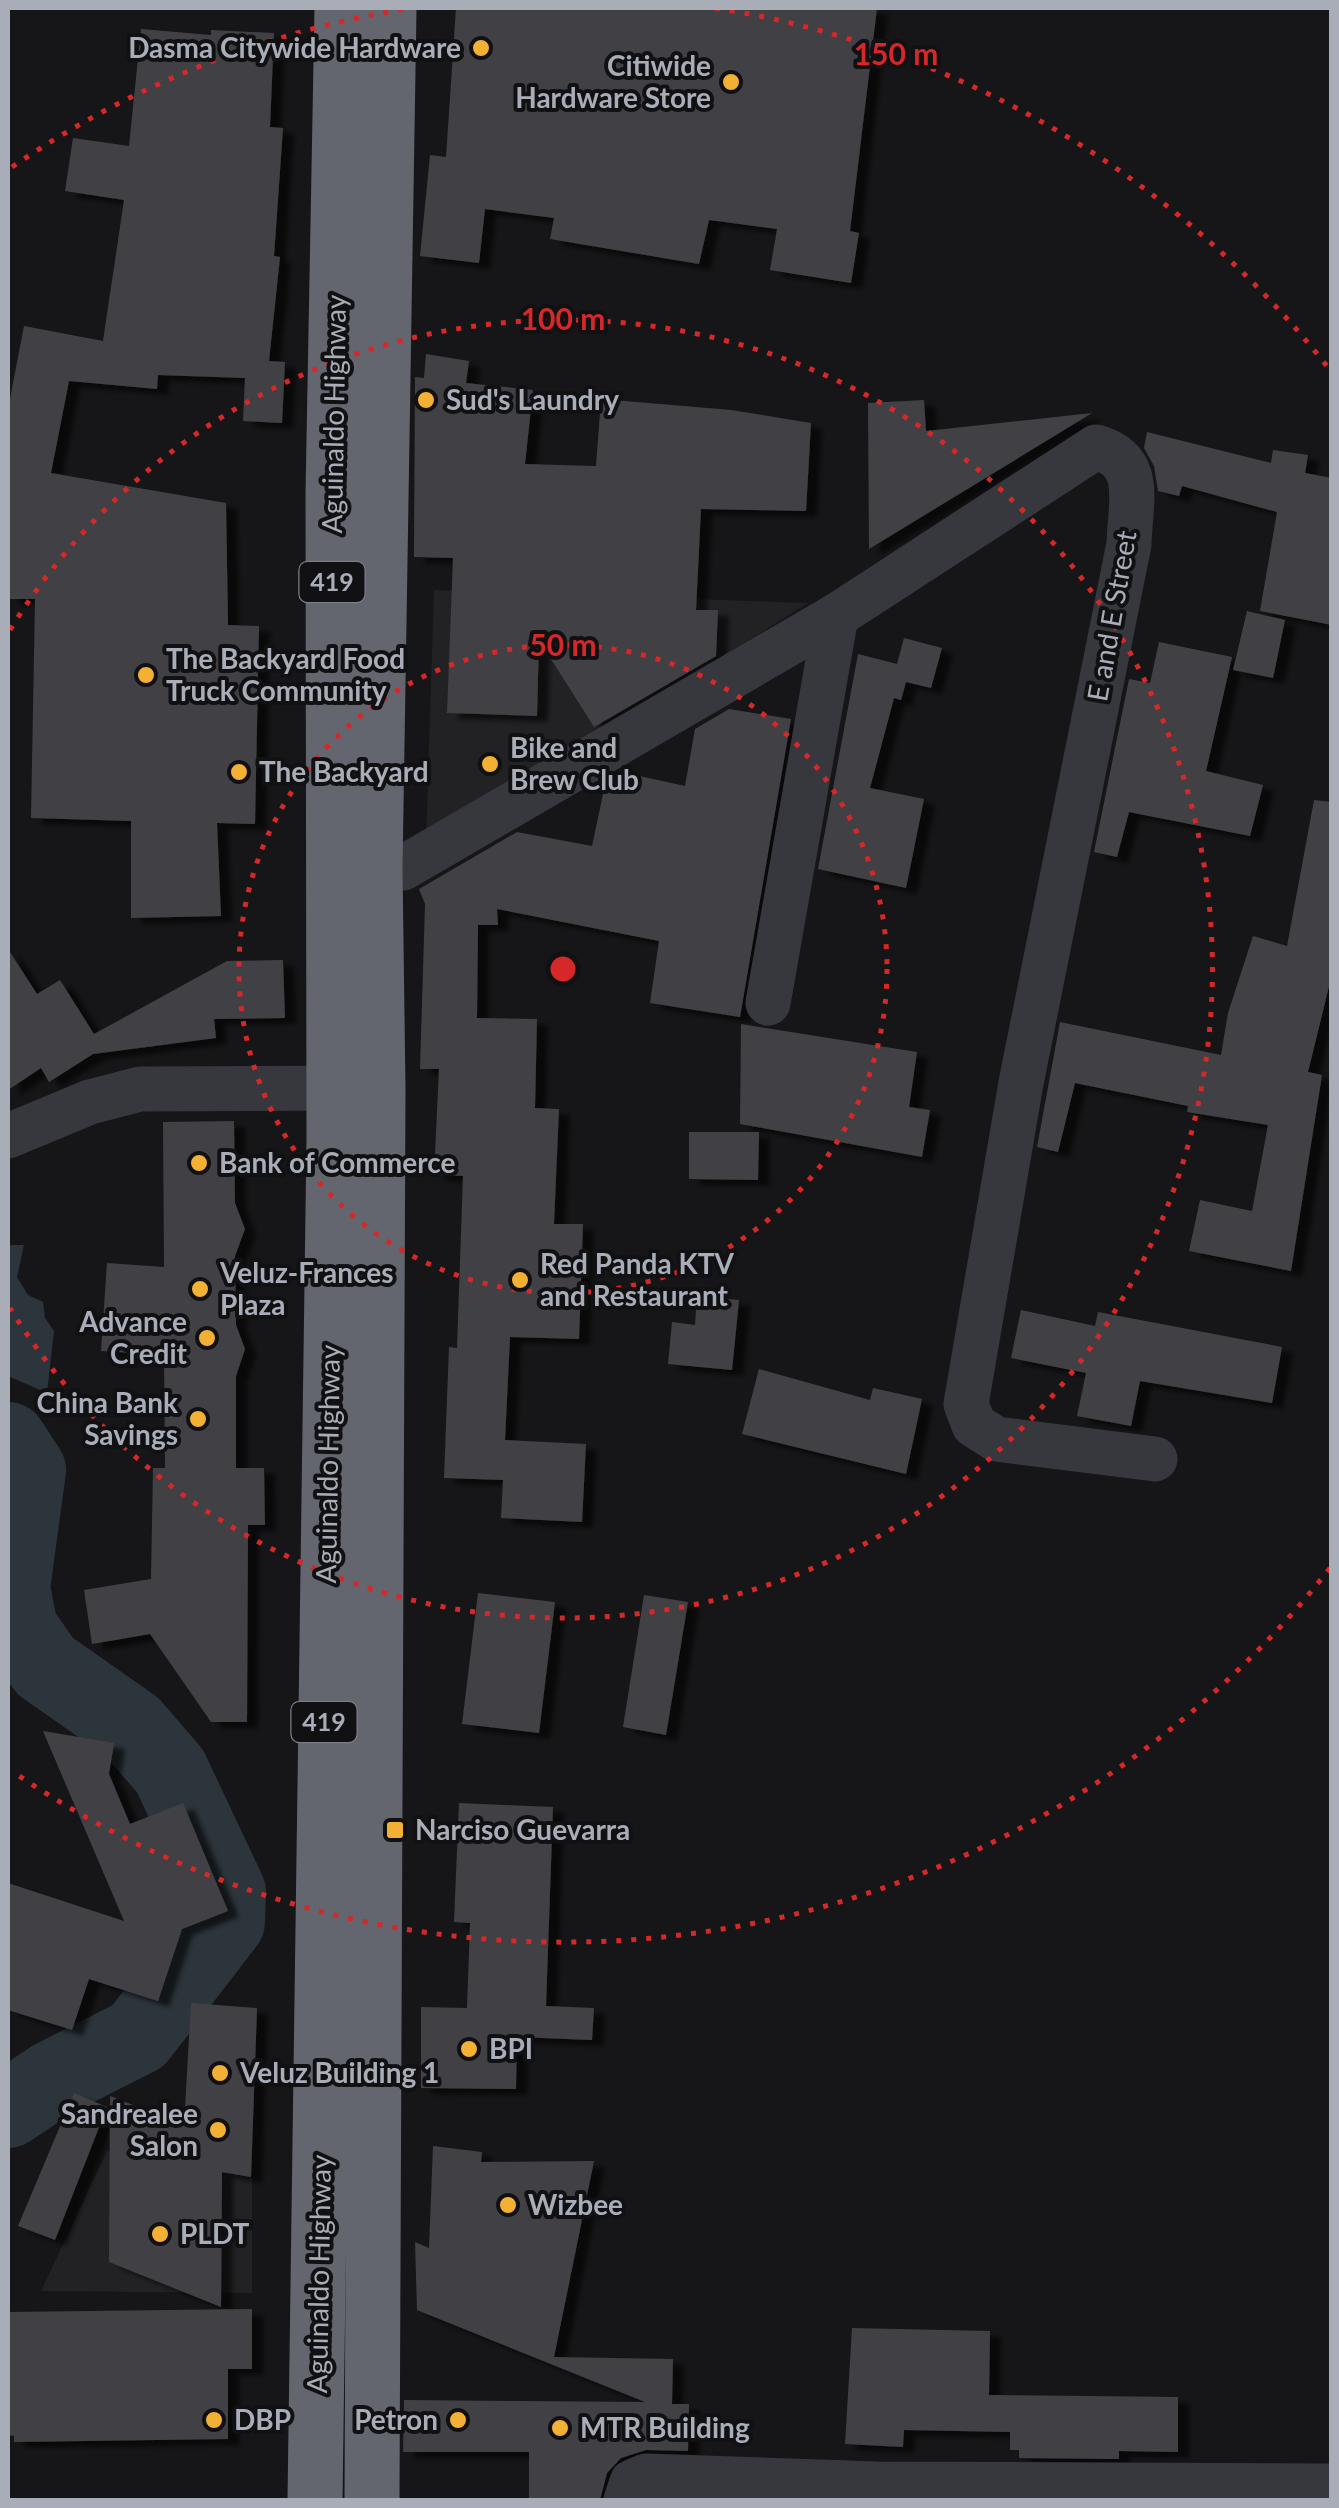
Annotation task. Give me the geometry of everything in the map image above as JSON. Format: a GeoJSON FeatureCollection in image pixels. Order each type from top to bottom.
{"type":"FeatureCollection","features":[{"type":"Feature","properties":{"kind":"highway","name":"Aguinaldo Highway"},"geometry":{"type":"LineString","coordinates":[[342,8],[334,414],[354,868],[372,2500]]}},
{"type":"Feature","properties":{"kind":"highway","name":"Aguinaldo Highway"},"geometry":{"type":"LineString","coordinates":[[354,868],[389,8]]}},
{"type":"Feature","properties":{"kind":"highway","name":"Aguinaldo Highway"},"geometry":{"type":"LineString","coordinates":[[315,2500],[355,1088]]}},
{"type":"Feature","properties":{"kind":"highway"},"geometry":{"type":"LineString","coordinates":[[318,2358],[373,2356]]}},
{"type":"Feature","properties":{"kind":"street","name":"E and E Street"},"geometry":{"type":"LineString","coordinates":[[354,868],[403,868],[836,616],[1096,447],[1117,453],[1131,472],[1129,544],[1020,1083],[966,1404],[974,1425],[996,1439],[1155,1458]]}},
{"type":"Feature","properties":{"kind":"street"},"geometry":{"type":"LineString","coordinates":[[768,1002],[836,616]]}},
{"type":"Feature","properties":{"kind":"street"},"geometry":{"type":"LineString","coordinates":[[8,1136],[72,1108],[140,1088],[355,1088]]}},
{"type":"Feature","properties":{"kind":"street"},"geometry":{"type":"LineString","coordinates":[[626,2500],[632,2482],[646,2476],[878,2492],[1140,2494],[1332,2486]]}},
{"type":"Feature","properties":{"kind":"shaded area","name":"Bike and Brew Club"},"geometry":{"type":"Polygon","coordinates":[[[434,590],[808,603],[426,843],[434,590]]]}},
{"type":"Feature","properties":{"kind":"shaded area"},"geometry":{"type":"Polygon","coordinates":[[[8,1245],[24,1245],[17,1277],[28,1295],[43,1302],[45,1318],[54,1331],[47,1393],[8,1376],[8,1245]]]}},
{"type":"Feature","properties":{"kind":"shaded area","name":"PLDT"},"geometry":{"type":"Polygon","coordinates":[[[107,2151],[252,2177],[252,2293],[41,2291],[107,2151]]]}},
{"type":"Feature","properties":{"kind":"building"},"geometry":{"type":"Polygon","coordinates":[[[456,8],[877,8],[850,231],[859,233],[851,283],[770,270],[777,229],[709,220],[699,264],[550,239],[554,218],[485,209],[479,263],[420,256],[430,155],[446,157],[456,8]]]}},
{"type":"Feature","properties":{"kind":"building"},"geometry":{"type":"Polygon","coordinates":[[[141,29],[211,35],[211,30],[274,33],[270,127],[283,128],[274,256],[280,257],[269,361],[285,362],[282,423],[243,421],[245,378],[158,375],[157,389],[69,381],[51,473],[226,503],[228,625],[259,626],[255,824],[217,823],[221,916],[131,918],[131,821],[31,818],[35,599],[8,599],[8,409],[24,326],[103,341],[124,200],[65,191],[73,138],[129,146],[141,29]]]}},
{"type":"Feature","properties":{"kind":"building"},"geometry":{"type":"Polygon","coordinates":[[[426,354],[469,361],[466,383],[533,390],[525,464],[596,466],[601,399],[731,410],[811,423],[806,511],[701,509],[696,610],[718,610],[716,656],[594,727],[539,640],[537,716],[447,713],[453,558],[414,557],[415,377],[424,378],[426,354]]]}},
{"type":"Feature","properties":{"kind":"building"},"geometry":{"type":"Polygon","coordinates":[[[924,400],[926,431],[1092,413],[869,549],[868,403],[924,400]]]}},
{"type":"Feature","properties":{"kind":"building"},"geometry":{"type":"Polygon","coordinates":[[[1147,432],[1271,463],[1273,450],[1308,455],[1305,473],[1332,478],[1332,625],[1260,611],[1277,512],[1182,486],[1179,496],[1158,491],[1154,466],[1144,448],[1147,432]]]}},
{"type":"Feature","properties":{"kind":"building"},"geometry":{"type":"Polygon","coordinates":[[[1247,611],[1285,620],[1273,678],[1233,670],[1247,611]]]}},
{"type":"Feature","properties":{"kind":"building"},"geometry":{"type":"Polygon","coordinates":[[[904,638],[942,648],[931,688],[906,682],[901,700],[894,698],[870,788],[924,799],[906,888],[818,869],[858,654],[897,664],[904,638]]]}},
{"type":"Feature","properties":{"kind":"building"},"geometry":{"type":"Polygon","coordinates":[[[1159,642],[1232,657],[1206,771],[1263,785],[1250,836],[1129,812],[1117,857],[1094,852],[1129,679],[1150,683],[1159,642]]]}},
{"type":"Feature","properties":{"kind":"building"},"geometry":{"type":"Polygon","coordinates":[[[729,709],[791,719],[740,1017],[650,1003],[659,941],[497,909],[498,925],[478,925],[477,1018],[537,1019],[535,1108],[559,1109],[554,1224],[583,1224],[579,1339],[510,1337],[505,1440],[586,1444],[582,1522],[501,1518],[503,1480],[444,1478],[449,1347],[457,1348],[463,1176],[434,1175],[439,1069],[420,1069],[425,904],[419,889],[517,832],[592,846],[606,780],[621,772],[685,786],[695,729],[729,709]]]}},
{"type":"Feature","properties":{"kind":"building"},"geometry":{"type":"Polygon","coordinates":[[[1314,800],[1332,802],[1332,974],[1308,1072],[1322,1075],[1291,1271],[1189,1251],[1200,1200],[1252,1211],[1268,1125],[1187,1112],[1188,1106],[1075,1083],[1058,1152],[1037,1147],[1060,1022],[1221,1055],[1228,1013],[1253,936],[1287,946],[1314,800]]]}},
{"type":"Feature","properties":{"kind":"building"},"geometry":{"type":"Polygon","coordinates":[[[8,949],[37,994],[60,980],[94,1034],[227,961],[283,960],[285,1018],[214,1019],[216,1038],[93,1054],[49,1082],[41,1068],[8,1090],[8,949]]]}},
{"type":"Feature","properties":{"kind":"building"},"geometry":{"type":"Polygon","coordinates":[[[741,1024],[917,1052],[909,1107],[930,1110],[922,1157],[740,1124],[741,1024]]]}},
{"type":"Feature","properties":{"kind":"building"},"geometry":{"type":"Polygon","coordinates":[[[234,1121],[235,1203],[245,1229],[235,1256],[236,1325],[245,1349],[236,1376],[236,1468],[264,1468],[265,1525],[248,1525],[247,1722],[211,1722],[150,1634],[92,1644],[84,1590],[151,1579],[153,1468],[165,1468],[164,1355],[101,1351],[107,1263],[164,1267],[163,1122],[234,1121]]]}},
{"type":"Feature","properties":{"kind":"building"},"geometry":{"type":"Polygon","coordinates":[[[689,1132],[759,1132],[758,1180],[689,1179],[689,1132]]]}},
{"type":"Feature","properties":{"kind":"building"},"geometry":{"type":"Polygon","coordinates":[[[697,1296],[739,1300],[732,1370],[668,1364],[672,1322],[695,1325],[697,1296]]]}},
{"type":"Feature","properties":{"kind":"building"},"geometry":{"type":"Polygon","coordinates":[[[1021,1310],[1095,1326],[1098,1312],[1282,1347],[1272,1403],[1140,1381],[1131,1426],[1077,1416],[1086,1373],[1011,1358],[1021,1310]]]}},
{"type":"Feature","properties":{"kind":"building"},"geometry":{"type":"Polygon","coordinates":[[[759,1369],[870,1400],[873,1388],[922,1399],[906,1474],[742,1434],[759,1369]]]}},
{"type":"Feature","properties":{"kind":"building"},"geometry":{"type":"Polygon","coordinates":[[[478,1593],[555,1602],[539,1733],[462,1724],[478,1593]]]}},
{"type":"Feature","properties":{"kind":"building"},"geometry":{"type":"Polygon","coordinates":[[[644,1595],[688,1602],[666,1735],[623,1727],[644,1595]]]}},
{"type":"Feature","properties":{"kind":"building"},"geometry":{"type":"Polygon","coordinates":[[[43,1731],[114,1743],[109,1774],[130,1824],[183,1803],[228,1911],[182,1929],[158,2001],[89,1979],[72,2030],[8,2010],[8,1883],[124,1921],[43,1731]]]}},
{"type":"Feature","properties":{"kind":"building"},"geometry":{"type":"Polygon","coordinates":[[[459,1803],[553,1807],[546,2006],[594,2008],[592,2040],[517,2037],[516,2089],[421,2088],[421,2007],[467,2008],[470,1923],[454,1922],[459,1803]]]}},
{"type":"Feature","properties":{"kind":"building"},"geometry":{"type":"Polygon","coordinates":[[[191,2003],[257,2008],[251,2177],[222,2172],[221,2307],[109,2262],[110,2096],[184,2125],[191,2003]]]}},
{"type":"Feature","properties":{"kind":"building"},"geometry":{"type":"Polygon","coordinates":[[[74,2093],[107,2107],[55,2240],[18,2226],[74,2093]]]}},
{"type":"Feature","properties":{"kind":"building"},"geometry":{"type":"Polygon","coordinates":[[[433,2146],[482,2152],[481,2162],[594,2161],[554,2357],[673,2359],[672,2404],[689,2404],[688,2451],[646,2450],[621,2458],[607,2473],[600,2500],[529,2500],[529,2452],[403,2452],[404,2400],[645,2402],[417,2310],[415,2242],[429,2248],[433,2146]]]}},
{"type":"Feature","properties":{"kind":"building"},"geometry":{"type":"Polygon","coordinates":[[[252,2309],[252,2369],[228,2369],[228,2439],[14,2442],[14,2436],[8,2435],[8,2312],[252,2309]]]}},
{"type":"Feature","properties":{"kind":"building"},"geometry":{"type":"Polygon","coordinates":[[[852,2328],[990,2331],[989,2395],[1178,2397],[1178,2452],[1119,2451],[1119,2459],[1019,2458],[1019,2450],[1010,2450],[1010,2432],[904,2430],[903,2447],[845,2444],[852,2328]]]}},
{"type":"Feature","properties":{"kind":"waterway"},"geometry":{"type":"LineString","coordinates":[[8,1441],[27,1470],[11,1588],[19,1629],[45,1666],[132,1727],[170,1771],[227,1892],[226,1922],[138,2036],[53,2079],[8,2109]]}},
{"type":"Feature","properties":{"kind":"place","name":"Dasma Citywide Hardware"},"geometry":{"type":"Point","coordinates":[481,48]}},
{"type":"Feature","properties":{"kind":"place","name":"Citiwide Hardware Store"},"geometry":{"type":"Point","coordinates":[731,82]}},
{"type":"Feature","properties":{"kind":"place","name":"Sud's Laundry"},"geometry":{"type":"Point","coordinates":[426,400]}},
{"type":"Feature","properties":{"kind":"place","name":"The Backyard Food Truck Community"},"geometry":{"type":"Point","coordinates":[146,675]}},
{"type":"Feature","properties":{"kind":"place","name":"Bike and Brew Club"},"geometry":{"type":"Point","coordinates":[490,764]}},
{"type":"Feature","properties":{"kind":"place","name":"The Backyard"},"geometry":{"type":"Point","coordinates":[239,772]}},
{"type":"Feature","properties":{"kind":"place","name":"Bank of Commerce"},"geometry":{"type":"Point","coordinates":[199,1163]}},
{"type":"Feature","properties":{"kind":"place","name":"Red Panda KTV and Restaurant"},"geometry":{"type":"Point","coordinates":[520,1280]}},
{"type":"Feature","properties":{"kind":"place","name":"Veluz-Frances Plaza"},"geometry":{"type":"Point","coordinates":[200,1289]}},
{"type":"Feature","properties":{"kind":"place","name":"Advance Credit"},"geometry":{"type":"Point","coordinates":[207,1338]}},
{"type":"Feature","properties":{"kind":"place","name":"China Bank Savings"},"geometry":{"type":"Point","coordinates":[198,1419]}},
{"type":"Feature","properties":{"kind":"place","name":"Narciso Guevarra"},"geometry":{"type":"Point","coordinates":[395,1830]}},
{"type":"Feature","properties":{"kind":"place","name":"BPI"},"geometry":{"type":"Point","coordinates":[469,2049]}},
{"type":"Feature","properties":{"kind":"place","name":"Veluz Building 1"},"geometry":{"type":"Point","coordinates":[220,2073]}},
{"type":"Feature","properties":{"kind":"place","name":"Sandrealee Salon"},"geometry":{"type":"Point","coordinates":[218,2130]}},
{"type":"Feature","properties":{"kind":"place","name":"Wizbee"},"geometry":{"type":"Point","coordinates":[508,2205]}},
{"type":"Feature","properties":{"kind":"place","name":"PLDT"},"geometry":{"type":"Point","coordinates":[160,2234]}},
{"type":"Feature","properties":{"kind":"place","name":"DBP"},"geometry":{"type":"Point","coordinates":[214,2420]}},
{"type":"Feature","properties":{"kind":"place","name":"Petron"},"geometry":{"type":"Point","coordinates":[458,2420]}},
{"type":"Feature","properties":{"kind":"place","name":"MTR Building"},"geometry":{"type":"Point","coordinates":[560,2428]}}]}
